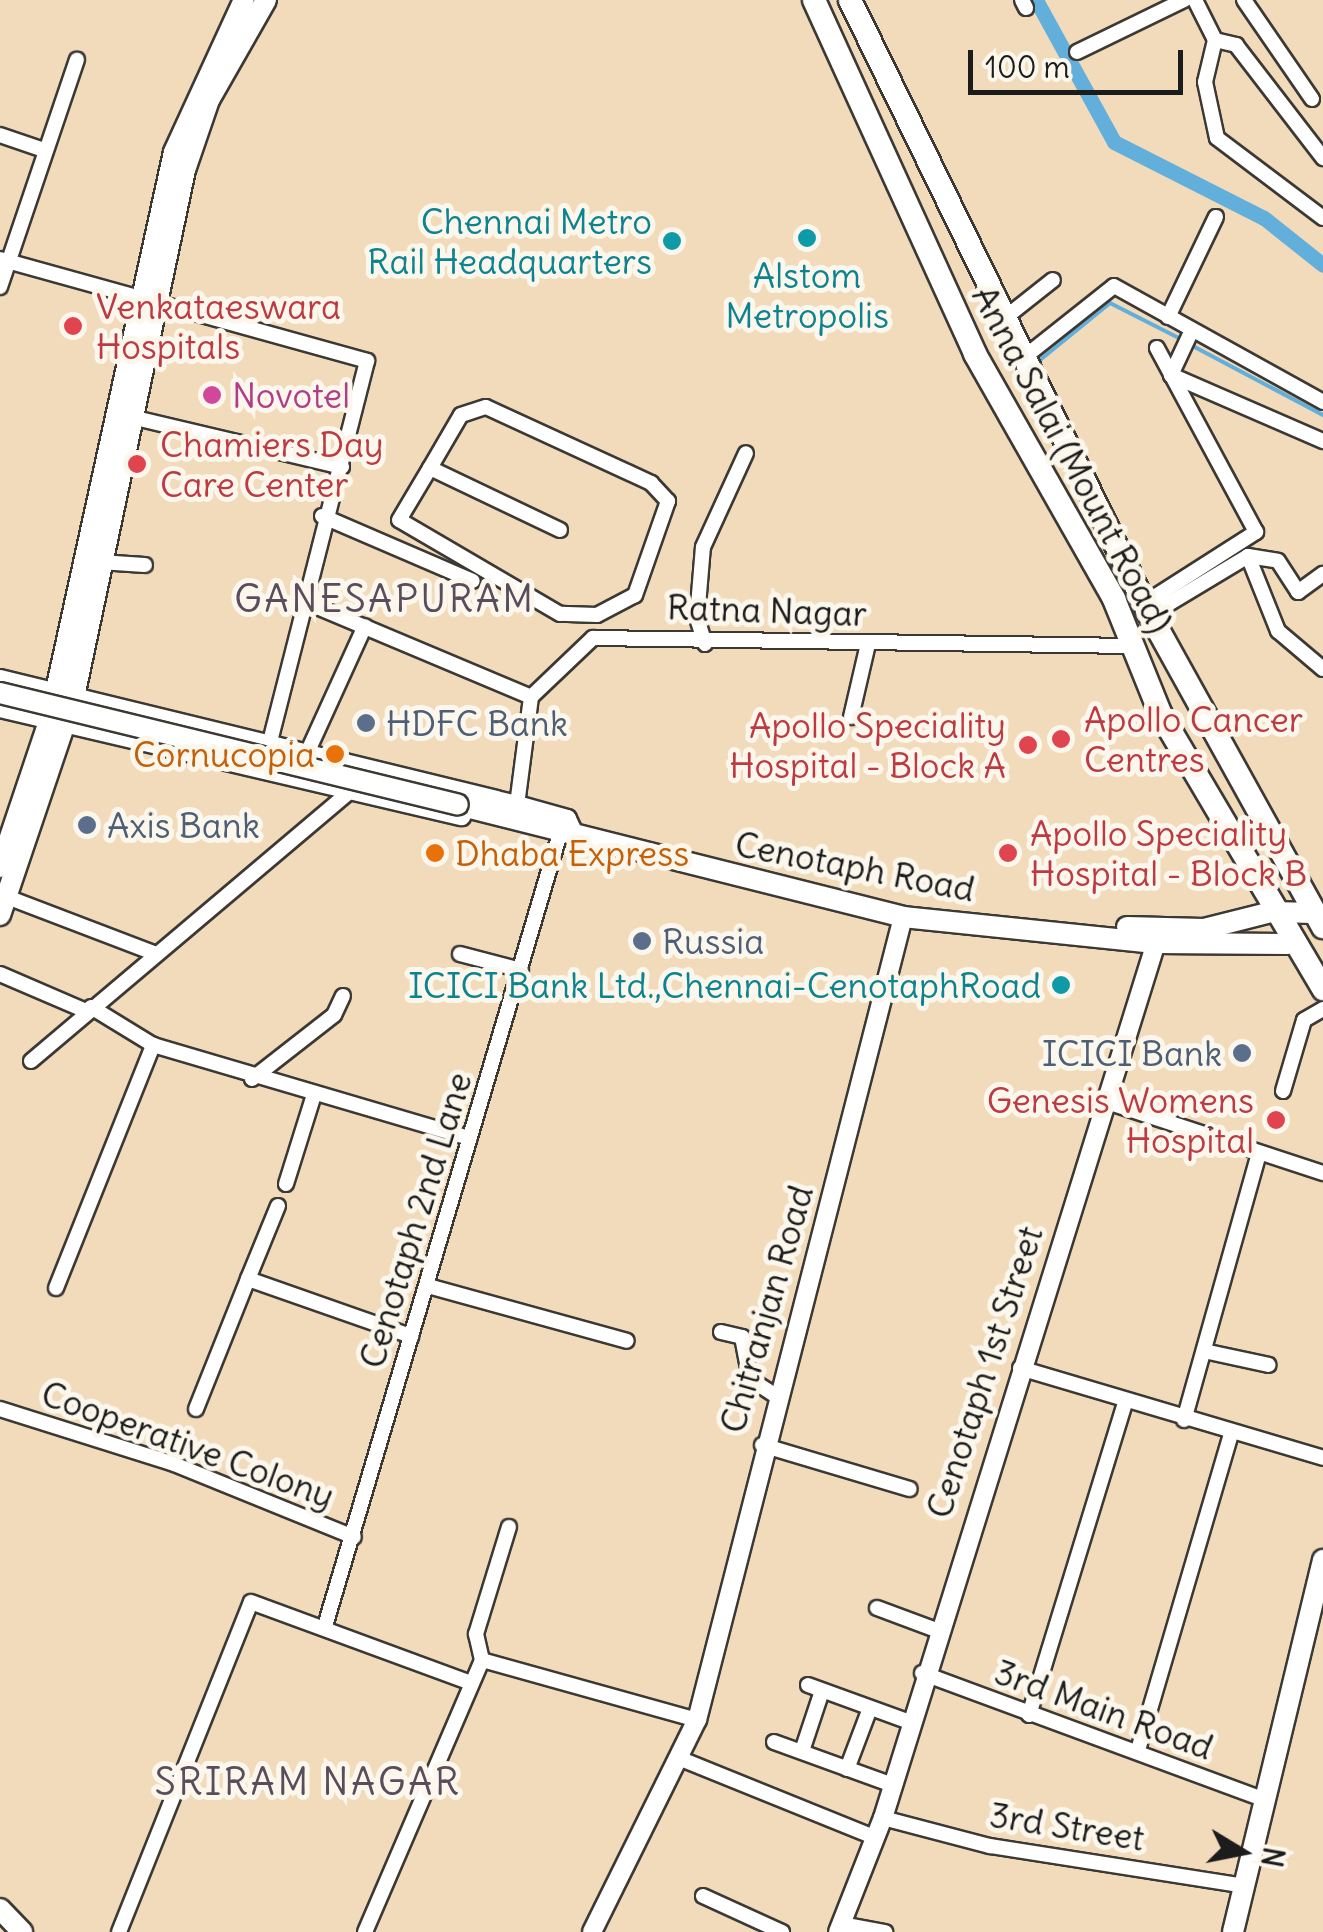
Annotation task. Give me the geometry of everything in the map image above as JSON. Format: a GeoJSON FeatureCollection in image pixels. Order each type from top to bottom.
{"type":"FeatureCollection","features":[{"type":"Feature","properties":{"kind":"main road"},"geometry":{"type":"LineString","coordinates":[[4,906],[65,695],[174,152],[244,0]]}},
{"type":"Feature","properties":{"kind":"main road"},"geometry":{"type":"LineString","coordinates":[[65,695],[100,562],[145,298],[209,100],[266,0]]}},
{"type":"Feature","properties":{"kind":"main road","name":"Anna Salai (Mount Road)"},"geometry":{"type":"LineString","coordinates":[[814,0],[980,362],[1134,646],[1160,713],[1288,944],[1323,989]]}},
{"type":"Feature","properties":{"kind":"main road","name":"Anna Salai (Mount Road)"},"geometry":{"type":"LineString","coordinates":[[850,0],[1000,321],[1148,609],[1318,920]]}},
{"type":"Feature","properties":{"kind":"main road"},"geometry":{"type":"LineString","coordinates":[[980,362],[1017,351]]}},
{"type":"Feature","properties":{"kind":"main road"},"geometry":{"type":"LineString","coordinates":[[0,692],[576,834]]}},
{"type":"Feature","properties":{"kind":"main road"},"geometry":{"type":"LineString","coordinates":[[0,867],[59,721]]}},
{"type":"Feature","properties":{"kind":"main road","name":"Cenotaph Road"},"geometry":{"type":"LineString","coordinates":[[576,834],[903,904],[1158,935],[1204,929],[1271,912],[1318,920]]}},
{"type":"Feature","properties":{"kind":"main road","name":"Cenotaph Road"},"geometry":{"type":"LineString","coordinates":[[576,834],[904,916],[1288,944]]}},
{"type":"Feature","properties":{"kind":"main road"},"geometry":{"type":"LineString","coordinates":[[1234,1932],[1323,1560]]}},
{"type":"Feature","properties":{"kind":"main road"},"geometry":{"type":"LineString","coordinates":[[0,1909],[22,1932]]}},
{"type":"Feature","properties":{"kind":"street"},"geometry":{"type":"LineString","coordinates":[[1244,0],[1312,99]]}},
{"type":"Feature","properties":{"kind":"street"},"geometry":{"type":"LineString","coordinates":[[1077,52],[1194,1],[1215,40],[1206,82],[1217,138],[1323,218]]}},
{"type":"Feature","properties":{"kind":"street"},"geometry":{"type":"LineString","coordinates":[[1215,40],[1236,46],[1323,158]]}},
{"type":"Feature","properties":{"kind":"street"},"geometry":{"type":"LineString","coordinates":[[0,288],[4,260],[77,60]]}},
{"type":"Feature","properties":{"kind":"street"},"geometry":{"type":"LineString","coordinates":[[0,135],[44,150]]}},
{"type":"Feature","properties":{"kind":"street"},"geometry":{"type":"LineString","coordinates":[[1168,317],[1216,217]]}},
{"type":"Feature","properties":{"kind":"street"},"geometry":{"type":"LineString","coordinates":[[4,260],[367,360],[342,467],[322,516],[270,742]]}},
{"type":"Feature","properties":{"kind":"street"},"geometry":{"type":"LineString","coordinates":[[1000,321],[1053,280]]}},
{"type":"Feature","properties":{"kind":"street"},"geometry":{"type":"LineString","coordinates":[[1017,351],[1114,286],[1190,332],[1323,402]]}},
{"type":"Feature","properties":{"kind":"street"},"geometry":{"type":"LineString","coordinates":[[1171,375],[1190,332]]}},
{"type":"Feature","properties":{"kind":"street"},"geometry":{"type":"LineString","coordinates":[[1148,609],[1256,532],[1157,348]]}},
{"type":"Feature","properties":{"kind":"street"},"geometry":{"type":"LineString","coordinates":[[1171,375],[1323,441]]}},
{"type":"Feature","properties":{"kind":"street"},"geometry":{"type":"LineString","coordinates":[[486,407],[662,490],[666,516],[635,595],[615,613],[560,614],[400,528],[461,415],[486,407]]}},
{"type":"Feature","properties":{"kind":"street"},"geometry":{"type":"LineString","coordinates":[[127,416],[342,467]]}},
{"type":"Feature","properties":{"kind":"street"},"geometry":{"type":"LineString","coordinates":[[706,644],[697,618],[703,547],[746,454]]}},
{"type":"Feature","properties":{"kind":"street"},"geometry":{"type":"LineString","coordinates":[[430,468],[560,530]]}},
{"type":"Feature","properties":{"kind":"street"},"geometry":{"type":"LineString","coordinates":[[322,516],[473,581]]}},
{"type":"Feature","properties":{"kind":"street"},"geometry":{"type":"LineString","coordinates":[[1148,609],[1248,556],[1278,561],[1298,592],[1323,574]]}},
{"type":"Feature","properties":{"kind":"street"},"geometry":{"type":"LineString","coordinates":[[1248,556],[1278,630],[1323,669]]}},
{"type":"Feature","properties":{"kind":"street"},"geometry":{"type":"LineString","coordinates":[[100,562],[145,565]]}},
{"type":"Feature","properties":{"kind":"street"},"geometry":{"type":"LineString","coordinates":[[303,600],[532,697]]}},
{"type":"Feature","properties":{"kind":"street"},"geometry":{"type":"LineString","coordinates":[[615,613],[622,637]]}},
{"type":"Feature","properties":{"kind":"street"},"geometry":{"type":"LineString","coordinates":[[517,805],[532,697],[593,638],[584,616]]}},
{"type":"Feature","properties":{"kind":"street"},"geometry":{"type":"LineString","coordinates":[[308,751],[365,626]]}},
{"type":"Feature","properties":{"kind":"street","name":"Ratna Nagar"},"geometry":{"type":"LineString","coordinates":[[593,638],[706,644],[1134,646]]}},
{"type":"Feature","properties":{"kind":"street"},"geometry":{"type":"LineString","coordinates":[[851,717],[868,644]]}},
{"type":"Feature","properties":{"kind":"street","name":"Cenotaph Road"},"geometry":{"type":"LineString","coordinates":[[0,678],[517,805],[567,819],[576,834]]}},
{"type":"Feature","properties":{"kind":"street"},"geometry":{"type":"LineString","coordinates":[[0,708],[515,828],[532,822]]}},
{"type":"Feature","properties":{"kind":"street"},"geometry":{"type":"LineString","coordinates":[[31,1062],[352,790]]}},
{"type":"Feature","properties":{"kind":"street","name":"Cenotaph 2nd Lane"},"geometry":{"type":"LineString","coordinates":[[325,1626],[521,970],[576,834]]}},
{"type":"Feature","properties":{"kind":"street"},"geometry":{"type":"LineString","coordinates":[[4,906],[154,954]]}},
{"type":"Feature","properties":{"kind":"street","name":"Chitranjan Road"},"geometry":{"type":"LineString","coordinates":[[592,1932],[697,1720],[762,1445],[904,916]]}},
{"type":"Feature","properties":{"kind":"street","name":"Cenotaph 1st Street"},"geometry":{"type":"LineString","coordinates":[[839,1928],[872,1836],[883,1818],[906,1721],[1158,935]]}},
{"type":"Feature","properties":{"kind":"street"},"geometry":{"type":"LineString","coordinates":[[460,954],[521,970]]}},
{"type":"Feature","properties":{"kind":"street"},"geometry":{"type":"LineString","coordinates":[[0,974],[89,1009],[152,1045],[252,1080],[470,1138]]}},
{"type":"Feature","properties":{"kind":"street"},"geometry":{"type":"LineString","coordinates":[[252,1080],[334,1015],[343,996]]}},
{"type":"Feature","properties":{"kind":"street"},"geometry":{"type":"LineString","coordinates":[[1283,1091],[1304,1020],[1323,1009]]}},
{"type":"Feature","properties":{"kind":"street"},"geometry":{"type":"LineString","coordinates":[[56,1288],[152,1045]]}},
{"type":"Feature","properties":{"kind":"street"},"geometry":{"type":"LineString","coordinates":[[286,1184],[314,1098]]}},
{"type":"Feature","properties":{"kind":"street"},"geometry":{"type":"LineString","coordinates":[[1104,1101],[1258,1156],[1323,1173]]}},
{"type":"Feature","properties":{"kind":"street"},"geometry":{"type":"LineString","coordinates":[[1184,1420],[1258,1156]]}},
{"type":"Feature","properties":{"kind":"street"},"geometry":{"type":"LineString","coordinates":[[196,1408],[278,1206]]}},
{"type":"Feature","properties":{"kind":"street"},"geometry":{"type":"LineString","coordinates":[[248,1279],[410,1336]]}},
{"type":"Feature","properties":{"kind":"street"},"geometry":{"type":"LineString","coordinates":[[428,1286],[626,1341]]}},
{"type":"Feature","properties":{"kind":"street"},"geometry":{"type":"LineString","coordinates":[[720,1332],[742,1337],[750,1379],[776,1396]]}},
{"type":"Feature","properties":{"kind":"street"},"geometry":{"type":"LineString","coordinates":[[1204,1351],[1269,1364]]}},
{"type":"Feature","properties":{"kind":"street"},"geometry":{"type":"LineString","coordinates":[[1020,1368],[1126,1404],[1323,1458]]}},
{"type":"Feature","properties":{"kind":"street"},"geometry":{"type":"LineString","coordinates":[[1029,1716],[1126,1404]]}},
{"type":"Feature","properties":{"kind":"street","name":"Cooperative Colony"},"geometry":{"type":"LineString","coordinates":[[0,1409],[174,1464],[354,1537]]}},
{"type":"Feature","properties":{"kind":"street"},"geometry":{"type":"LineString","coordinates":[[1138,1750],[1231,1434]]}},
{"type":"Feature","properties":{"kind":"street"},"geometry":{"type":"LineString","coordinates":[[762,1445],[910,1489]]}},
{"type":"Feature","properties":{"kind":"street"},"geometry":{"type":"LineString","coordinates":[[365,1932],[482,1660],[476,1634],[510,1527]]}},
{"type":"Feature","properties":{"kind":"street"},"geometry":{"type":"LineString","coordinates":[[118,1932],[251,1602],[325,1626],[471,1683]]}},
{"type":"Feature","properties":{"kind":"street"},"geometry":{"type":"LineString","coordinates":[[876,1608],[936,1630]]}},
{"type":"Feature","properties":{"kind":"street"},"geometry":{"type":"LineString","coordinates":[[482,1660],[697,1720]]}},
{"type":"Feature","properties":{"kind":"street","name":"3rd Main Road"},"geometry":{"type":"LineString","coordinates":[[922,1674],[1266,1800]]}},
{"type":"Feature","properties":{"kind":"street"},"geometry":{"type":"LineString","coordinates":[[802,1751],[815,1688],[906,1721]]}},
{"type":"Feature","properties":{"kind":"street"},"geometry":{"type":"LineString","coordinates":[[847,1769],[870,1708]]}},
{"type":"Feature","properties":{"kind":"street"},"geometry":{"type":"LineString","coordinates":[[774,1742],[890,1784]]}},
{"type":"Feature","properties":{"kind":"street"},"geometry":{"type":"LineString","coordinates":[[680,1758],[872,1836]]}},
{"type":"Feature","properties":{"kind":"street","name":"3rd Street"},"geometry":{"type":"LineString","coordinates":[[883,1818],[990,1846],[1244,1886]]}},
{"type":"Feature","properties":{"kind":"street"},"geometry":{"type":"LineString","coordinates":[[703,1896],[782,1932]]}},
{"type":"Feature","properties":{"kind":"street"},"geometry":{"type":"LineString","coordinates":[[839,1928],[885,1932]]}},
{"type":"Feature","properties":{"kind":"waterway"},"geometry":{"type":"LineString","coordinates":[[1036,0],[1114,142],[1264,218],[1323,265]]}},
{"type":"Feature","properties":{"kind":"waterway"},"geometry":{"type":"LineString","coordinates":[[1040,360],[1110,303],[1181,339]]}},
{"type":"Feature","properties":{"kind":"waterway"},"geometry":{"type":"LineString","coordinates":[[1189,344],[1323,415]]}},
{"type":"Feature","properties":{"kind":"place","name":"Alstom Metropolis"},"geometry":{"type":"Point","coordinates":[807,238]}},
{"type":"Feature","properties":{"kind":"place","name":"Chennai Metro Rail Headquarters"},"geometry":{"type":"Point","coordinates":[672,241]}},
{"type":"Feature","properties":{"kind":"place","name":"Venkataeswara Hospitals"},"geometry":{"type":"Point","coordinates":[73,326]}},
{"type":"Feature","properties":{"kind":"place","name":"Novotel"},"geometry":{"type":"Point","coordinates":[212,395]}},
{"type":"Feature","properties":{"kind":"place","name":"Chamiers Day Care Center"},"geometry":{"type":"Point","coordinates":[137,464]}},
{"type":"Feature","properties":{"kind":"place","name":"HDFC Bank"},"geometry":{"type":"Point","coordinates":[366,723]}},
{"type":"Feature","properties":{"kind":"place","name":"Apollo Cancer Centres"},"geometry":{"type":"Point","coordinates":[1061,739]}},
{"type":"Feature","properties":{"kind":"place","name":"Apollo Speciality Hospital - Block A"},"geometry":{"type":"Point","coordinates":[1028,745]}},
{"type":"Feature","properties":{"kind":"place","name":"Cornucopia"},"geometry":{"type":"Point","coordinates":[335,754]}},
{"type":"Feature","properties":{"kind":"place","name":"Axis Bank"},"geometry":{"type":"Point","coordinates":[87,825]}},
{"type":"Feature","properties":{"kind":"place","name":"Dhaba Express"},"geometry":{"type":"Point","coordinates":[435,853]}},
{"type":"Feature","properties":{"kind":"place","name":"Apollo Speciality Hospital - Block B"},"geometry":{"type":"Point","coordinates":[1008,853]}},
{"type":"Feature","properties":{"kind":"place","name":"Russia"},"geometry":{"type":"Point","coordinates":[642,941]}},
{"type":"Feature","properties":{"kind":"place","name":"ICICI Bank Ltd.,Chennai-CenotaphRoad"},"geometry":{"type":"Point","coordinates":[1061,985]}},
{"type":"Feature","properties":{"kind":"place","name":"ICICI Bank"},"geometry":{"type":"Point","coordinates":[1242,1053]}},
{"type":"Feature","properties":{"kind":"place","name":"Genesis Womens Hospital"},"geometry":{"type":"Point","coordinates":[1276,1120]}},
{"type":"Feature","properties":{"kind":"district","name":"GANESAPURAM"},"geometry":{"type":"Point","coordinates":[385,599]}},
{"type":"Feature","properties":{"kind":"district","name":"SRIRAM NAGAR"},"geometry":{"type":"Point","coordinates":[308,1782]}}]}
